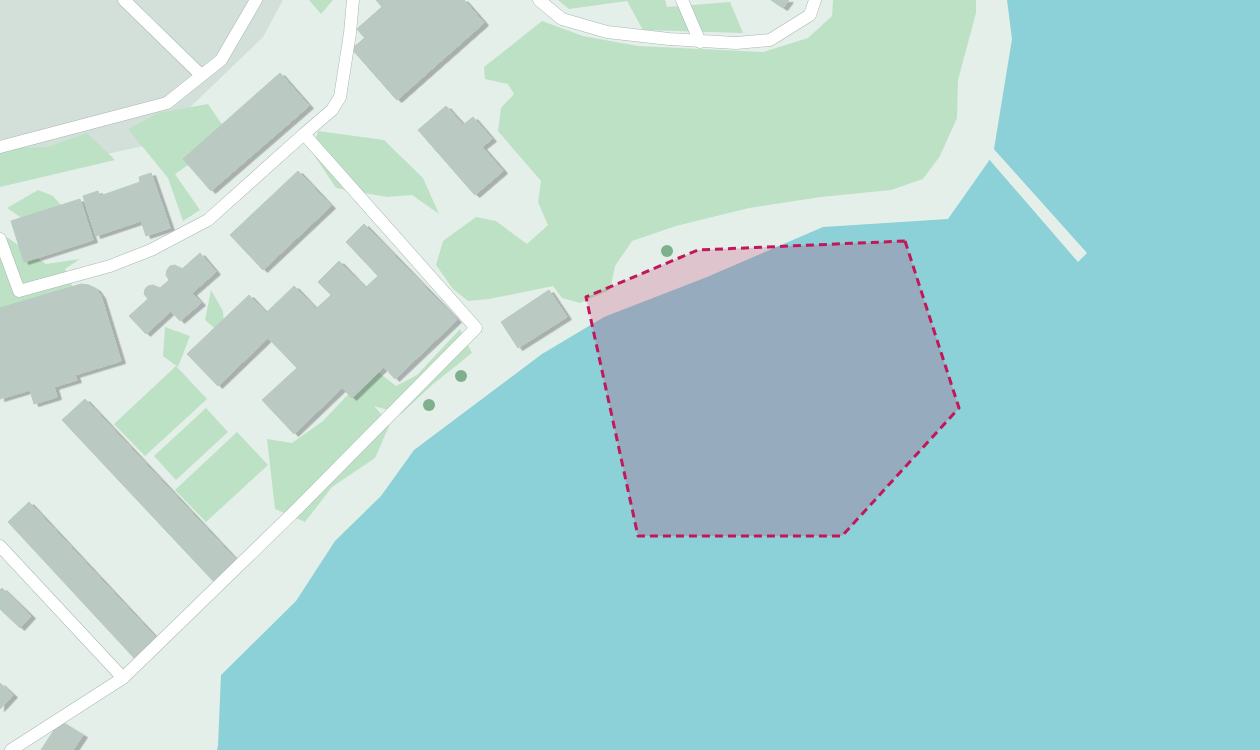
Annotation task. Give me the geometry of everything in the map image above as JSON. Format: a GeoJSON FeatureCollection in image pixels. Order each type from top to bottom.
{"type":"FeatureCollection","features":[{"type":"Feature","properties":{"kind":"lane"},"geometry":{"type":"LineString","coordinates":[[124,0],[201,75]]}},
{"type":"Feature","properties":{"kind":"lane"},"geometry":{"type":"LineString","coordinates":[[0,147],[167,103],[220,60],[256,0]]}},
{"type":"Feature","properties":{"kind":"lane"},"geometry":{"type":"LineString","coordinates":[[0,239],[19,292],[110,266],[151,250],[208,220],[332,110],[340,97],[350,33],[353,0]]}},
{"type":"Feature","properties":{"kind":"lane"},"geometry":{"type":"LineString","coordinates":[[539,0],[562,19],[607,32],[700,42],[736,43],[770,40],[810,15],[815,0]]}},
{"type":"Feature","properties":{"kind":"lane"},"geometry":{"type":"LineString","coordinates":[[682,0],[700,42]]}},
{"type":"Feature","properties":{"kind":"lane"},"geometry":{"type":"LineString","coordinates":[[11,750],[123,678],[297,508],[476,328],[304,134]]}},
{"type":"Feature","properties":{"kind":"lane"},"geometry":{"type":"LineString","coordinates":[[0,546],[123,678]]}},
{"type":"Feature","properties":{"kind":"highlighted area"},"geometry":{"type":"Polygon","coordinates":[[[905,241],[959,408],[842,536],[638,536],[586,297],[698,250],[905,241]]]}},
{"type":"Feature","properties":{"kind":"shaded area"},"geometry":{"type":"Polygon","coordinates":[[[0,0],[283,0],[263,37],[152,144],[0,178],[0,0]]]}},
{"type":"Feature","properties":{"kind":"green space"},"geometry":{"type":"Polygon","coordinates":[[[309,0],[333,0],[321,14],[309,0]]]}},
{"type":"Feature","properties":{"kind":"green space"},"geometry":{"type":"Polygon","coordinates":[[[558,0],[665,0],[667,7],[730,2],[743,33],[643,30],[627,1],[569,9],[558,0]]]}},
{"type":"Feature","properties":{"kind":"green space"},"geometry":{"type":"Polygon","coordinates":[[[833,0],[976,0],[976,13],[958,80],[957,118],[940,156],[923,179],[891,190],[821,197],[749,208],[676,226],[632,241],[615,266],[610,290],[580,303],[562,298],[553,286],[489,299],[468,301],[453,289],[436,265],[443,241],[476,217],[496,221],[527,244],[548,225],[538,202],[541,181],[498,131],[501,108],[514,94],[508,84],[485,79],[484,67],[542,21],[583,36],[638,46],[763,52],[808,38],[832,16],[833,0]]]}},
{"type":"Feature","properties":{"kind":"green space"},"geometry":{"type":"Polygon","coordinates":[[[208,104],[230,136],[175,174],[200,210],[183,221],[168,178],[128,129],[158,113],[208,104]]]}},
{"type":"Feature","properties":{"kind":"green space"},"geometry":{"type":"Polygon","coordinates":[[[318,131],[384,140],[423,178],[439,214],[412,195],[387,197],[336,188],[312,152],[318,131]]]}},
{"type":"Feature","properties":{"kind":"green space"},"geometry":{"type":"Polygon","coordinates":[[[87,133],[115,160],[0,187],[0,148],[48,147],[87,133]]]}},
{"type":"Feature","properties":{"kind":"green space"},"geometry":{"type":"Polygon","coordinates":[[[38,190],[53,196],[67,212],[32,225],[7,208],[38,190]]]}},
{"type":"Feature","properties":{"kind":"green space"},"geometry":{"type":"Polygon","coordinates":[[[0,236],[8,238],[46,264],[80,259],[65,269],[88,322],[0,321],[0,236]]]}},
{"type":"Feature","properties":{"kind":"green space"},"geometry":{"type":"Polygon","coordinates":[[[211,290],[223,311],[225,337],[205,320],[211,290]]]}},
{"type":"Feature","properties":{"kind":"green space"},"geometry":{"type":"Polygon","coordinates":[[[165,327],[190,336],[178,367],[163,356],[165,327]]]}},
{"type":"Feature","properties":{"kind":"green space"},"geometry":{"type":"Polygon","coordinates":[[[460,329],[472,353],[432,385],[401,414],[374,406],[390,424],[375,458],[332,487],[305,522],[275,509],[267,439],[292,443],[323,421],[373,368],[396,386],[417,375],[460,329]]]}},
{"type":"Feature","properties":{"kind":"green space"},"geometry":{"type":"Polygon","coordinates":[[[176,366],[207,399],[145,456],[114,424],[176,366]]]}},
{"type":"Feature","properties":{"kind":"green space"},"geometry":{"type":"Polygon","coordinates":[[[206,408],[228,432],[176,480],[154,456],[206,408]]]}},
{"type":"Feature","properties":{"kind":"green space"},"geometry":{"type":"Polygon","coordinates":[[[237,432],[268,465],[206,522],[175,490],[237,432]]]}},
{"type":"Feature","properties":{"kind":"water"},"geometry":{"type":"Polygon","coordinates":[[[1007,0],[1260,0],[1260,750],[217,750],[221,675],[296,601],[335,541],[381,496],[414,450],[542,354],[604,317],[707,277],[823,227],[948,219],[993,155],[1012,39],[1007,0]]]}},
{"type":"Feature","properties":{"kind":"pier"},"geometry":{"type":"Polygon","coordinates":[[[992,147],[1087,253],[1078,262],[988,158],[991,154],[992,147]]]}},
{"type":"Feature","properties":{"kind":"building"},"geometry":{"type":"Polygon","coordinates":[[[376,0],[464,0],[484,23],[397,100],[352,49],[365,38],[357,29],[382,7],[376,0]]]}},
{"type":"Feature","properties":{"kind":"building"},"geometry":{"type":"Polygon","coordinates":[[[390,0],[464,0],[484,23],[397,100],[352,49],[365,38],[357,29],[390,0]]]}},
{"type":"Feature","properties":{"kind":"building"},"geometry":{"type":"Polygon","coordinates":[[[408,0],[427,0],[463,41],[397,100],[352,49],[408,0]]]}},
{"type":"Feature","properties":{"kind":"building"},"geometry":{"type":"Polygon","coordinates":[[[771,0],[789,0],[783,8],[771,0]]]}},
{"type":"Feature","properties":{"kind":"building"},"geometry":{"type":"Polygon","coordinates":[[[280,73],[309,106],[211,191],[183,159],[280,73]]]}},
{"type":"Feature","properties":{"kind":"building"},"geometry":{"type":"Polygon","coordinates":[[[446,106],[463,125],[473,117],[492,139],[482,147],[503,171],[475,195],[418,130],[446,106]]]}},
{"type":"Feature","properties":{"kind":"building"},"geometry":{"type":"Polygon","coordinates":[[[454,115],[503,171],[475,195],[426,139],[454,115]]]}},
{"type":"Feature","properties":{"kind":"building"},"geometry":{"type":"Polygon","coordinates":[[[298,171],[331,206],[263,270],[230,235],[298,171]]]}},
{"type":"Feature","properties":{"kind":"building"},"geometry":{"type":"Polygon","coordinates":[[[151,173],[170,228],[146,236],[141,221],[96,236],[83,196],[98,191],[100,196],[140,182],[139,177],[151,173]]]}},
{"type":"Feature","properties":{"kind":"building"},"geometry":{"type":"Polygon","coordinates":[[[80,199],[93,240],[24,262],[11,221],[80,199]]]}},
{"type":"Feature","properties":{"kind":"building"},"geometry":{"type":"Polygon","coordinates":[[[364,224],[457,320],[395,379],[384,367],[352,398],[342,388],[294,434],[262,400],[297,368],[268,338],[218,386],[187,354],[249,295],[266,313],[294,286],[316,309],[331,295],[318,282],[339,261],[365,288],[378,276],[346,242],[364,224]]]}},
{"type":"Feature","properties":{"kind":"building"},"geometry":{"type":"Polygon","coordinates":[[[200,253],[216,272],[192,293],[201,303],[180,321],[171,311],[146,334],[129,316],[148,299],[144,294],[145,289],[148,286],[153,285],[160,288],[169,280],[166,275],[170,266],[175,265],[182,269],[200,253]]]}},
{"type":"Feature","properties":{"kind":"building"},"geometry":{"type":"Polygon","coordinates":[[[81,284],[89,285],[96,289],[101,296],[121,361],[75,375],[77,380],[54,387],[57,397],[34,404],[30,390],[0,399],[0,308],[81,284]]]}},
{"type":"Feature","properties":{"kind":"building"},"geometry":{"type":"Polygon","coordinates":[[[549,290],[567,317],[518,348],[501,322],[549,290]]]}},
{"type":"Feature","properties":{"kind":"building"},"geometry":{"type":"Polygon","coordinates":[[[85,399],[238,562],[215,583],[62,420],[85,399]]]}},
{"type":"Feature","properties":{"kind":"building"},"geometry":{"type":"Polygon","coordinates":[[[29,502],[157,639],[135,659],[8,522],[29,502]]]}},
{"type":"Feature","properties":{"kind":"building"},"geometry":{"type":"Polygon","coordinates":[[[2,588],[31,616],[20,628],[0,609],[0,590],[2,588]]]}},
{"type":"Feature","properties":{"kind":"building"},"geometry":{"type":"Polygon","coordinates":[[[0,683],[13,695],[0,709],[0,683]]]}},
{"type":"Feature","properties":{"kind":"building"},"geometry":{"type":"Polygon","coordinates":[[[60,721],[83,735],[73,750],[41,750],[60,721]]]}}]}
